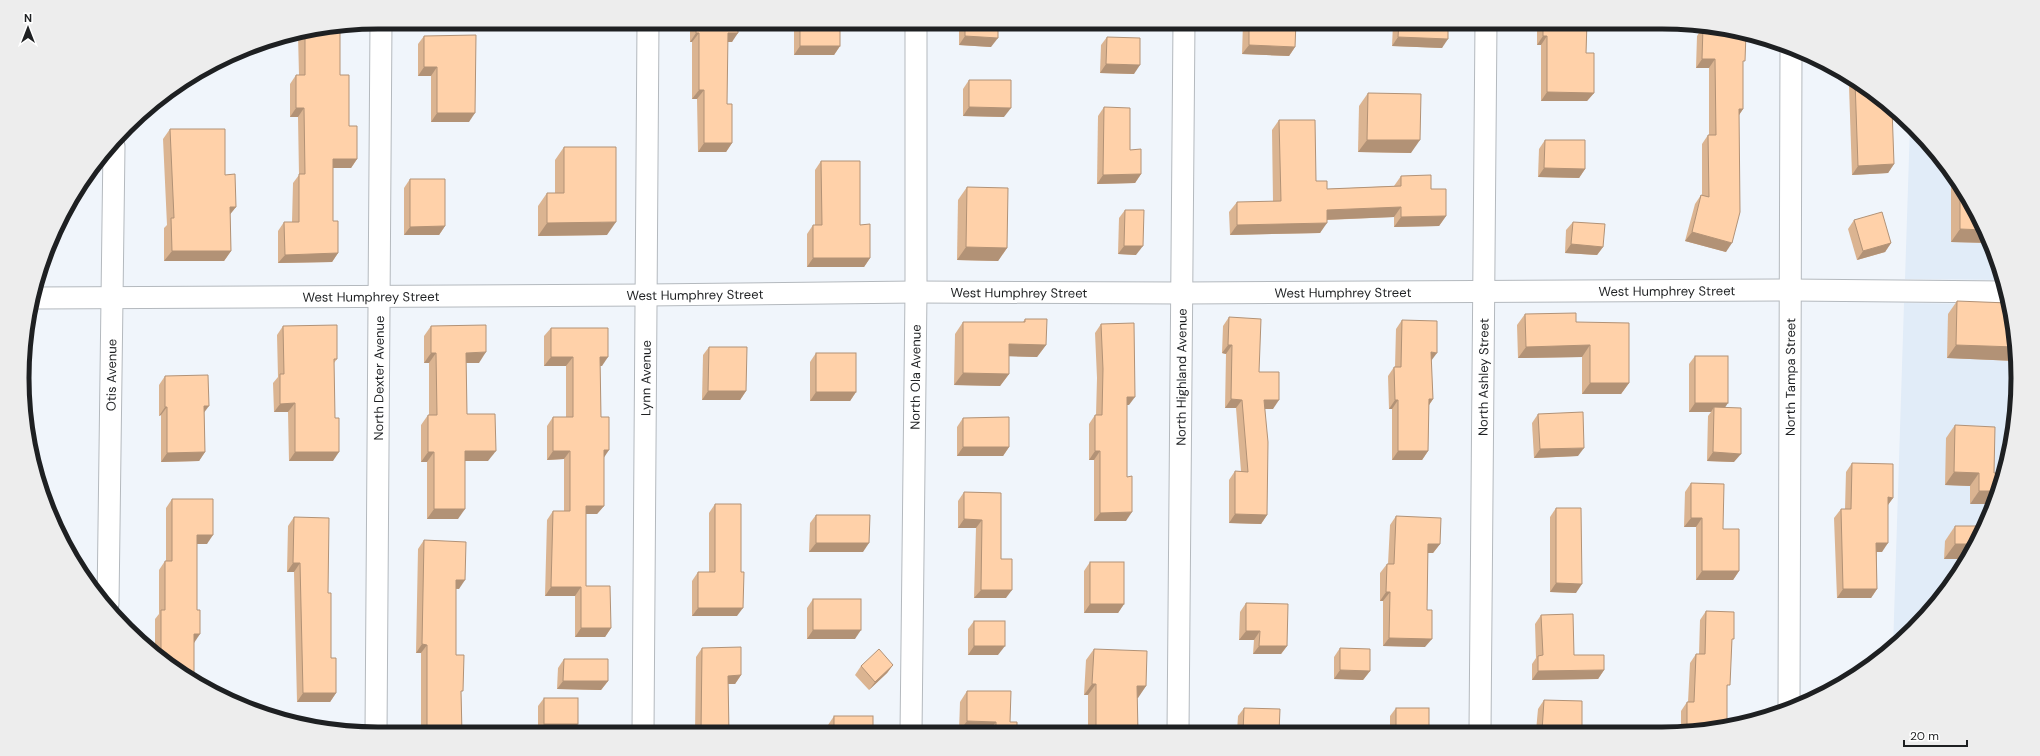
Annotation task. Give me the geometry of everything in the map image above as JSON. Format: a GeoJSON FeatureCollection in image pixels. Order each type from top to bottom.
{"type":"FeatureCollection","features":[{"type":"Feature","properties":{"kind":"street","name":"North Dexter Avenue"},"geometry":{"type":"LineString","coordinates":[[376,727],[381,29]]}},
{"type":"Feature","properties":{"kind":"street","name":"Lynn Avenue"},"geometry":{"type":"LineString","coordinates":[[643,727],[648,29]]}},
{"type":"Feature","properties":{"kind":"street","name":"North Ola Avenue"},"geometry":{"type":"LineString","coordinates":[[911,727],[916,292],[916,29]]}},
{"type":"Feature","properties":{"kind":"street","name":"North Highland Avenue"},"geometry":{"type":"LineString","coordinates":[[1178,727],[1183,293],[1184,29]]}},
{"type":"Feature","properties":{"kind":"street","name":"North Ashley Street"},"geometry":{"type":"LineString","coordinates":[[1480,727],[1482,291],[1486,29]]}},
{"type":"Feature","properties":{"kind":"street","name":"North Tampa Street"},"geometry":{"type":"LineString","coordinates":[[1789,703],[1791,54]]}},
{"type":"Feature","properties":{"kind":"street","name":"Otis Avenue"},"geometry":{"type":"LineString","coordinates":[[108,598],[114,150]]}},
{"type":"Feature","properties":{"kind":"street","name":"West Humphrey Street"},"geometry":{"type":"LineString","coordinates":[[39,298],[916,292],[1183,293],[1790,290],[2000,292]]}},
{"type":"Feature","properties":{"kind":"shaded area"},"geometry":{"type":"Polygon","coordinates":[[[1910,132],[1939,166],[1964,204],[1984,244],[1996,280],[1905,279],[1910,132]]]}},
{"type":"Feature","properties":{"kind":"shaded area"},"geometry":{"type":"Polygon","coordinates":[[[1904,303],[2003,304],[2008,332],[2010,355],[2010,401],[2004,446],[1992,490],[1975,532],[1952,572],[1924,608],[1909,625],[1893,639],[1904,303]]]}},
{"type":"Feature","properties":{"kind":"building"},"geometry":{"type":"Polygon","coordinates":[[[696,29],[738,29],[738,33],[728,33],[727,104],[732,104],[732,143],[704,143],[704,90],[699,90],[699,33],[696,33],[696,29]]]}},
{"type":"Feature","properties":{"kind":"building"},"geometry":{"type":"Polygon","coordinates":[[[800,29],[840,29],[840,46],[800,46],[800,29]]]}},
{"type":"Feature","properties":{"kind":"building"},"geometry":{"type":"Polygon","coordinates":[[[965,29],[998,29],[998,38],[965,36],[965,29]]]}},
{"type":"Feature","properties":{"kind":"building"},"geometry":{"type":"Polygon","coordinates":[[[1249,29],[1296,29],[1295,47],[1249,45],[1249,29]]]}},
{"type":"Feature","properties":{"kind":"building"},"geometry":{"type":"Polygon","coordinates":[[[1399,29],[1448,29],[1448,39],[1398,37],[1399,29]]]}},
{"type":"Feature","properties":{"kind":"building"},"geometry":{"type":"Polygon","coordinates":[[[1543,29],[1587,29],[1586,53],[1594,53],[1594,93],[1547,92],[1547,36],[1543,36],[1543,29]]]}},
{"type":"Feature","properties":{"kind":"building"},"geometry":{"type":"Polygon","coordinates":[[[340,31],[340,75],[349,75],[349,126],[357,126],[357,159],[333,159],[333,221],[338,221],[338,253],[285,255],[284,222],[299,222],[299,174],[305,174],[304,108],[296,108],[296,75],[305,75],[305,37],[340,31]]]}},
{"type":"Feature","properties":{"kind":"building"},"geometry":{"type":"Polygon","coordinates":[[[1703,32],[1746,40],[1745,61],[1743,61],[1743,109],[1739,109],[1740,212],[1732,243],[1692,232],[1701,195],[1709,197],[1708,135],[1716,135],[1715,59],[1702,59],[1703,32]]]}},
{"type":"Feature","properties":{"kind":"building"},"geometry":{"type":"Polygon","coordinates":[[[476,35],[475,113],[437,113],[437,67],[424,67],[424,36],[476,35]]]}},
{"type":"Feature","properties":{"kind":"building"},"geometry":{"type":"Polygon","coordinates":[[[1107,37],[1140,38],[1140,65],[1106,64],[1107,37]]]}},
{"type":"Feature","properties":{"kind":"building"},"geometry":{"type":"Polygon","coordinates":[[[969,80],[1011,80],[1011,108],[969,107],[969,80]]]}},
{"type":"Feature","properties":{"kind":"building"},"geometry":{"type":"Polygon","coordinates":[[[1855,88],[1892,116],[1894,164],[1858,166],[1855,88]]]}},
{"type":"Feature","properties":{"kind":"building"},"geometry":{"type":"Polygon","coordinates":[[[1368,93],[1421,94],[1420,140],[1367,140],[1368,93]]]}},
{"type":"Feature","properties":{"kind":"building"},"geometry":{"type":"Polygon","coordinates":[[[1104,107],[1130,108],[1130,150],[1141,149],[1141,174],[1103,175],[1104,107]]]}},
{"type":"Feature","properties":{"kind":"building"},"geometry":{"type":"Polygon","coordinates":[[[1279,120],[1315,120],[1316,181],[1327,181],[1327,189],[1401,186],[1401,176],[1431,175],[1431,189],[1446,189],[1446,216],[1401,217],[1401,207],[1327,210],[1327,223],[1237,225],[1237,202],[1281,201],[1279,120]]]}},
{"type":"Feature","properties":{"kind":"building"},"geometry":{"type":"Polygon","coordinates":[[[170,129],[225,129],[225,175],[235,174],[236,207],[230,207],[231,251],[172,251],[171,218],[174,218],[170,129]]]}},
{"type":"Feature","properties":{"kind":"building"},"geometry":{"type":"Polygon","coordinates":[[[1545,140],[1585,140],[1585,169],[1544,168],[1545,140]]]}},
{"type":"Feature","properties":{"kind":"building"},"geometry":{"type":"Polygon","coordinates":[[[564,147],[616,147],[616,222],[547,223],[547,193],[564,193],[564,147]]]}},
{"type":"Feature","properties":{"kind":"building"},"geometry":{"type":"Polygon","coordinates":[[[821,161],[860,161],[860,225],[870,224],[870,258],[813,258],[813,225],[822,225],[821,161]]]}},
{"type":"Feature","properties":{"kind":"building"},"geometry":{"type":"Polygon","coordinates":[[[410,179],[445,179],[445,226],[410,227],[410,179]]]}},
{"type":"Feature","properties":{"kind":"building"},"geometry":{"type":"Polygon","coordinates":[[[967,187],[1008,188],[1007,248],[966,247],[967,187]]]}},
{"type":"Feature","properties":{"kind":"building"},"geometry":{"type":"Polygon","coordinates":[[[1960,197],[1978,230],[1960,229],[1960,197]]]}},
{"type":"Feature","properties":{"kind":"building"},"geometry":{"type":"Polygon","coordinates":[[[1125,210],[1144,210],[1143,246],[1124,246],[1125,210]]]}},
{"type":"Feature","properties":{"kind":"building"},"geometry":{"type":"Polygon","coordinates":[[[1882,212],[1891,243],[1863,251],[1854,220],[1882,212]]]}},
{"type":"Feature","properties":{"kind":"building"},"geometry":{"type":"Polygon","coordinates":[[[1573,222],[1605,224],[1603,247],[1571,244],[1573,222]]]}},
{"type":"Feature","properties":{"kind":"building"},"geometry":{"type":"Polygon","coordinates":[[[1957,301],[2002,303],[2009,347],[1956,345],[1957,301]]]}},
{"type":"Feature","properties":{"kind":"building"},"geometry":{"type":"Polygon","coordinates":[[[1576,313],[1576,322],[1629,323],[1629,383],[1590,383],[1590,345],[1526,347],[1525,314],[1576,313]]]}},
{"type":"Feature","properties":{"kind":"building"},"geometry":{"type":"Polygon","coordinates":[[[1229,317],[1261,319],[1259,372],[1279,372],[1279,400],[1264,400],[1268,442],[1267,515],[1235,514],[1235,471],[1248,472],[1242,400],[1231,399],[1232,345],[1228,345],[1229,317]]]}},
{"type":"Feature","properties":{"kind":"building"},"geometry":{"type":"Polygon","coordinates":[[[1025,319],[1047,319],[1046,345],[1009,344],[1009,374],[963,373],[963,322],[1025,322],[1025,319]]]}},
{"type":"Feature","properties":{"kind":"building"},"geometry":{"type":"Polygon","coordinates":[[[1402,320],[1437,321],[1437,353],[1431,352],[1433,399],[1429,399],[1428,451],[1398,451],[1398,400],[1395,400],[1394,367],[1401,367],[1402,320]]]}},
{"type":"Feature","properties":{"kind":"building"},"geometry":{"type":"Polygon","coordinates":[[[1134,323],[1135,397],[1127,397],[1127,477],[1132,476],[1132,512],[1100,513],[1100,451],[1095,451],[1095,415],[1102,415],[1103,369],[1101,324],[1134,323]]]}},
{"type":"Feature","properties":{"kind":"building"},"geometry":{"type":"Polygon","coordinates":[[[337,325],[337,359],[334,359],[335,418],[339,418],[339,452],[295,452],[295,403],[280,404],[280,374],[284,374],[283,326],[337,325]]]}},
{"type":"Feature","properties":{"kind":"building"},"geometry":{"type":"Polygon","coordinates":[[[486,325],[486,352],[466,353],[467,414],[495,414],[496,451],[465,451],[465,509],[434,509],[434,452],[428,452],[428,415],[437,415],[436,353],[431,353],[431,326],[486,325]]]}},
{"type":"Feature","properties":{"kind":"building"},"geometry":{"type":"Polygon","coordinates":[[[551,328],[608,328],[608,357],[600,357],[601,417],[609,417],[609,450],[604,450],[604,506],[586,506],[586,586],[610,586],[611,628],[581,628],[581,587],[551,587],[553,511],[570,511],[570,451],[553,451],[553,417],[573,417],[573,357],[551,357],[551,328]]]}},
{"type":"Feature","properties":{"kind":"building"},"geometry":{"type":"Polygon","coordinates":[[[709,347],[747,347],[746,391],[708,391],[709,347]]]}},
{"type":"Feature","properties":{"kind":"building"},"geometry":{"type":"Polygon","coordinates":[[[816,353],[856,353],[856,392],[816,392],[816,353]]]}},
{"type":"Feature","properties":{"kind":"building"},"geometry":{"type":"Polygon","coordinates":[[[1695,356],[1728,356],[1728,403],[1695,403],[1695,356]]]}},
{"type":"Feature","properties":{"kind":"building"},"geometry":{"type":"Polygon","coordinates":[[[208,375],[209,406],[204,406],[205,452],[167,453],[165,376],[208,375]]]}},
{"type":"Feature","properties":{"kind":"building"},"geometry":{"type":"Polygon","coordinates":[[[1714,407],[1741,408],[1741,454],[1713,452],[1714,407]]]}},
{"type":"Feature","properties":{"kind":"building"},"geometry":{"type":"Polygon","coordinates":[[[1583,412],[1584,448],[1540,449],[1538,414],[1583,412]]]}},
{"type":"Feature","properties":{"kind":"building"},"geometry":{"type":"Polygon","coordinates":[[[1009,417],[1009,447],[963,447],[963,418],[1009,417]]]}},
{"type":"Feature","properties":{"kind":"building"},"geometry":{"type":"Polygon","coordinates":[[[1955,425],[1995,427],[1994,473],[1997,473],[1992,491],[1979,491],[1979,473],[1954,472],[1955,425]]]}},
{"type":"Feature","properties":{"kind":"building"},"geometry":{"type":"Polygon","coordinates":[[[1852,463],[1893,464],[1893,498],[1888,497],[1888,543],[1876,543],[1877,589],[1843,589],[1841,509],[1851,509],[1852,463]]]}},
{"type":"Feature","properties":{"kind":"building"},"geometry":{"type":"Polygon","coordinates":[[[1691,483],[1724,484],[1723,529],[1739,529],[1739,571],[1702,571],[1702,518],[1691,518],[1691,483]]]}},
{"type":"Feature","properties":{"kind":"building"},"geometry":{"type":"Polygon","coordinates":[[[964,492],[1001,493],[1001,559],[1012,559],[1012,590],[981,590],[982,520],[964,519],[964,492]]]}},
{"type":"Feature","properties":{"kind":"building"},"geometry":{"type":"Polygon","coordinates":[[[172,499],[213,499],[213,535],[197,535],[197,610],[200,610],[200,634],[194,634],[194,674],[161,651],[161,610],[165,610],[165,561],[172,561],[172,499]]]}},
{"type":"Feature","properties":{"kind":"building"},"geometry":{"type":"Polygon","coordinates":[[[715,504],[741,504],[741,572],[744,572],[743,608],[698,608],[698,572],[715,572],[715,504]]]}},
{"type":"Feature","properties":{"kind":"building"},"geometry":{"type":"Polygon","coordinates":[[[1556,508],[1581,508],[1582,584],[1556,583],[1556,508]]]}},
{"type":"Feature","properties":{"kind":"building"},"geometry":{"type":"Polygon","coordinates":[[[816,515],[870,515],[869,543],[816,543],[816,515]]]}},
{"type":"Feature","properties":{"kind":"building"},"geometry":{"type":"Polygon","coordinates":[[[1396,516],[1441,518],[1440,544],[1428,544],[1427,610],[1432,610],[1432,639],[1389,638],[1390,592],[1386,592],[1387,564],[1394,564],[1396,516]]]}},
{"type":"Feature","properties":{"kind":"building"},"geometry":{"type":"Polygon","coordinates":[[[294,517],[329,518],[328,593],[331,593],[331,658],[336,658],[336,693],[303,693],[300,563],[293,563],[294,517]]]}},
{"type":"Feature","properties":{"kind":"building"},"geometry":{"type":"Polygon","coordinates":[[[1955,526],[1978,526],[1968,544],[1955,544],[1955,526]]]}},
{"type":"Feature","properties":{"kind":"building"},"geometry":{"type":"Polygon","coordinates":[[[424,540],[466,542],[465,580],[456,580],[456,655],[464,655],[463,691],[461,691],[462,727],[427,727],[427,645],[422,644],[424,540]]]}},
{"type":"Feature","properties":{"kind":"building"},"geometry":{"type":"Polygon","coordinates":[[[1090,562],[1124,562],[1124,604],[1090,604],[1090,562]]]}},
{"type":"Feature","properties":{"kind":"building"},"geometry":{"type":"Polygon","coordinates":[[[813,599],[861,599],[861,630],[813,630],[813,599]]]}},
{"type":"Feature","properties":{"kind":"building"},"geometry":{"type":"Polygon","coordinates":[[[1246,603],[1288,604],[1287,646],[1259,646],[1260,631],[1246,631],[1246,603]]]}},
{"type":"Feature","properties":{"kind":"building"},"geometry":{"type":"Polygon","coordinates":[[[1706,611],[1734,612],[1734,639],[1732,639],[1730,685],[1727,685],[1727,721],[1687,726],[1687,702],[1694,702],[1696,654],[1705,654],[1706,611]]]}},
{"type":"Feature","properties":{"kind":"building"},"geometry":{"type":"Polygon","coordinates":[[[1573,614],[1574,655],[1604,655],[1604,670],[1538,671],[1538,656],[1543,655],[1541,615],[1573,614]]]}},
{"type":"Feature","properties":{"kind":"building"},"geometry":{"type":"Polygon","coordinates":[[[974,621],[1005,621],[1005,646],[974,646],[974,621]]]}},
{"type":"Feature","properties":{"kind":"building"},"geometry":{"type":"Polygon","coordinates":[[[741,647],[741,675],[728,676],[729,727],[701,727],[702,648],[741,647]]]}},
{"type":"Feature","properties":{"kind":"building"},"geometry":{"type":"Polygon","coordinates":[[[1340,648],[1370,649],[1370,671],[1340,670],[1340,648]]]}},
{"type":"Feature","properties":{"kind":"building"},"geometry":{"type":"Polygon","coordinates":[[[879,649],[893,665],[875,682],[861,666],[879,649]]]}},
{"type":"Feature","properties":{"kind":"building"},"geometry":{"type":"Polygon","coordinates":[[[1094,649],[1147,651],[1146,686],[1137,686],[1138,727],[1096,727],[1096,684],[1092,684],[1094,649]]]}},
{"type":"Feature","properties":{"kind":"building"},"geometry":{"type":"Polygon","coordinates":[[[564,659],[608,659],[608,681],[563,681],[564,659]]]}},
{"type":"Feature","properties":{"kind":"building"},"geometry":{"type":"Polygon","coordinates":[[[967,691],[1011,691],[1010,722],[1017,722],[1017,727],[996,727],[996,722],[967,721],[967,691]]]}},
{"type":"Feature","properties":{"kind":"building"},"geometry":{"type":"Polygon","coordinates":[[[544,698],[578,698],[578,724],[544,724],[544,698]]]}},
{"type":"Feature","properties":{"kind":"building"},"geometry":{"type":"Polygon","coordinates":[[[1544,700],[1582,701],[1582,727],[1542,727],[1544,700]]]}},
{"type":"Feature","properties":{"kind":"building"},"geometry":{"type":"Polygon","coordinates":[[[1244,708],[1280,709],[1279,727],[1243,727],[1244,708]]]}},
{"type":"Feature","properties":{"kind":"building"},"geometry":{"type":"Polygon","coordinates":[[[1396,708],[1429,708],[1429,727],[1396,727],[1396,708]]]}},
{"type":"Feature","properties":{"kind":"building"},"geometry":{"type":"Polygon","coordinates":[[[834,716],[873,716],[873,727],[834,727],[834,716]]]}}]}
